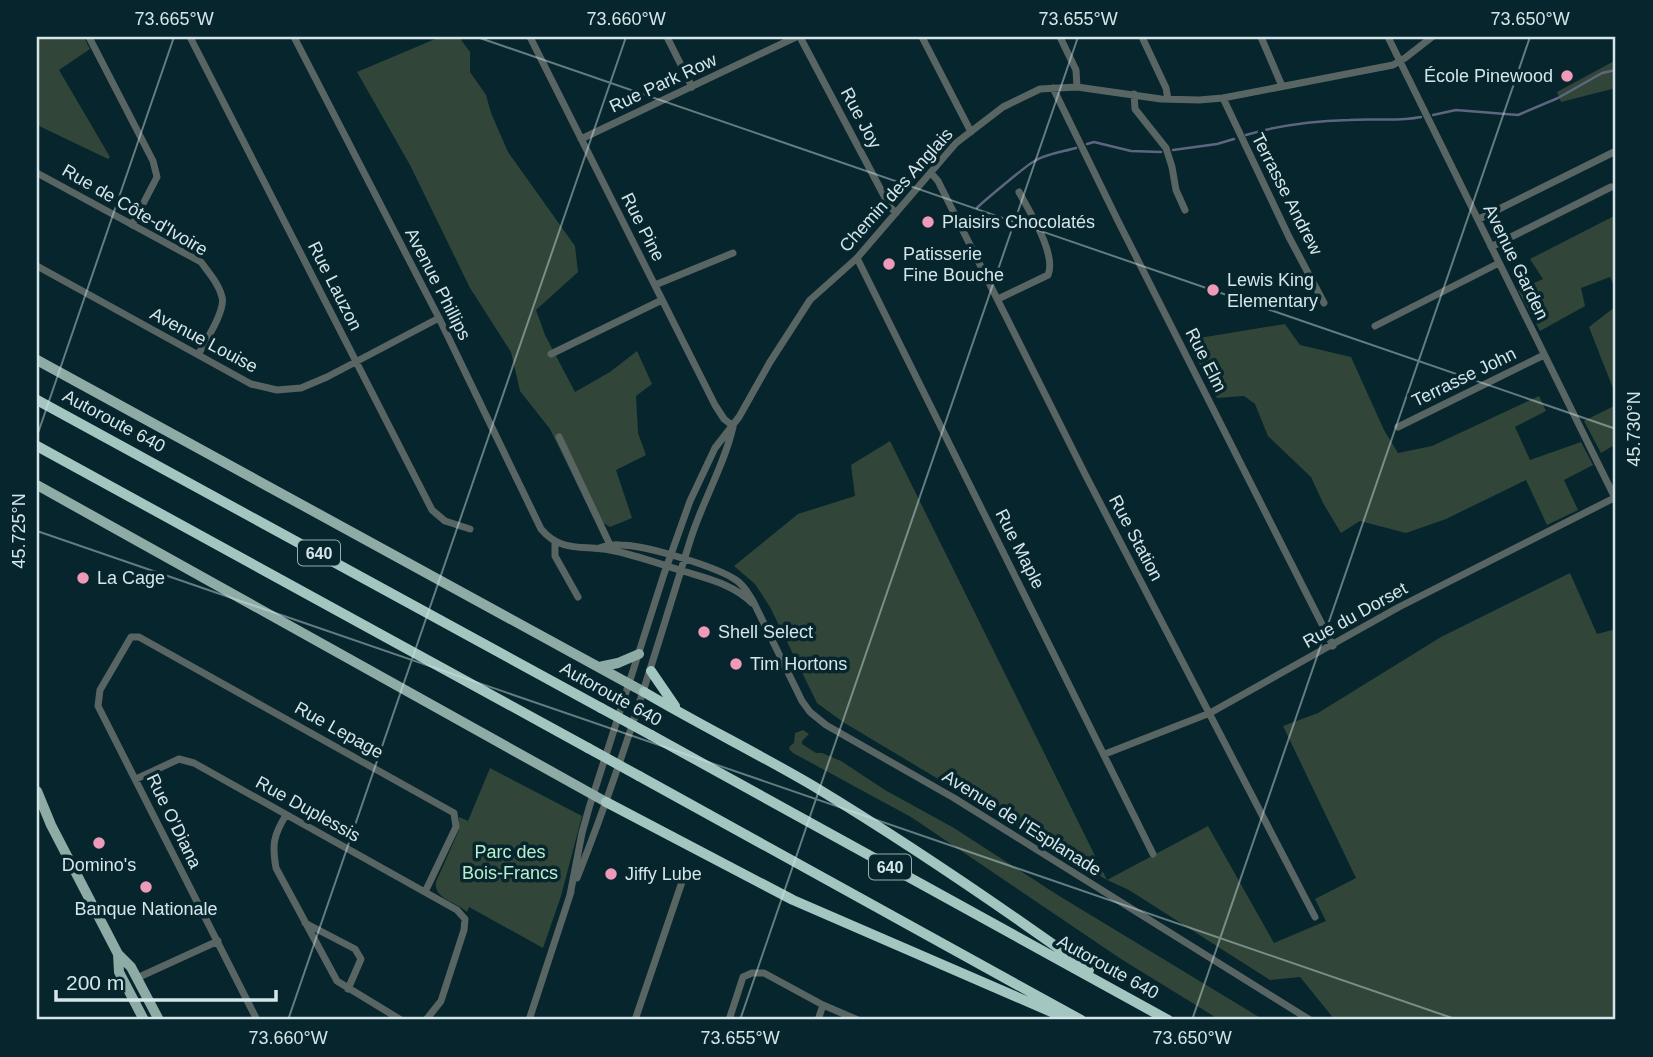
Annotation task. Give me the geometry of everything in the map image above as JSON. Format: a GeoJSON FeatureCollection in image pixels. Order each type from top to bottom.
{"type":"FeatureCollection","features":[{"type":"Feature","properties":{"kind":"highway","name":"Autoroute 640"},"geometry":{"type":"LineString","coordinates":[[37,400],[1168,1020]]}},
{"type":"Feature","properties":{"kind":"highway","name":"640"},"geometry":{"type":"LineString","coordinates":[[37,446],[1081,1020]]}},
{"type":"Feature","properties":{"kind":"highway"},"geometry":{"type":"LineString","coordinates":[[650,671],[678,711]]}},
{"type":"Feature","properties":{"kind":"highway"},"geometry":{"type":"LineString","coordinates":[[644,692],[778,765],[868,820],[1038,934],[1128,999]]}},
{"type":"Feature","properties":{"kind":"highway"},"geometry":{"type":"LineString","coordinates":[[606,802],[782,895],[1070,1020]]}},
{"type":"Feature","properties":{"kind":"main road"},"geometry":{"type":"LineString","coordinates":[[37,360],[644,692]]}},
{"type":"Feature","properties":{"kind":"main road"},"geometry":{"type":"LineString","coordinates":[[37,485],[606,802]]}},
{"type":"Feature","properties":{"kind":"main road"},"geometry":{"type":"LineString","coordinates":[[598,667],[623,662],[639,654]]}},
{"type":"Feature","properties":{"kind":"main road"},"geometry":{"type":"LineString","coordinates":[[37,792],[118,954],[138,978],[159,1020]]}},
{"type":"Feature","properties":{"kind":"main road"},"geometry":{"type":"LineString","coordinates":[[37,801],[51,824]]}},
{"type":"Feature","properties":{"kind":"main road"},"geometry":{"type":"LineString","coordinates":[[118,954],[119,972],[144,1020]]}},
{"type":"Feature","properties":{"kind":"street"},"geometry":{"type":"LineString","coordinates":[[89,37],[153,161],[157,177],[132,225]]}},
{"type":"Feature","properties":{"kind":"street","name":"Rue Lauzon"},"geometry":{"type":"LineString","coordinates":[[190,37],[432,510],[443,520],[470,529]]}},
{"type":"Feature","properties":{"kind":"street","name":"Avenue Phillips"},"geometry":{"type":"LineString","coordinates":[[294,37],[439,318],[536,522],[555,542],[555,556],[578,597]]}},
{"type":"Feature","properties":{"kind":"street","name":"Rue Pine"},"geometry":{"type":"LineString","coordinates":[[530,37],[715,405],[724,419],[733,426]]}},
{"type":"Feature","properties":{"kind":"street"},"geometry":{"type":"LineString","coordinates":[[667,37],[692,87]]}},
{"type":"Feature","properties":{"kind":"street","name":"Rue Park Row"},"geometry":{"type":"LineString","coordinates":[[581,139],[798,37]]}},
{"type":"Feature","properties":{"kind":"street","name":"Rue Joy"},"geometry":{"type":"LineString","coordinates":[[798,37],[890,208],[896,213]]}},
{"type":"Feature","properties":{"kind":"street"},"geometry":{"type":"LineString","coordinates":[[922,37],[971,132]]}},
{"type":"Feature","properties":{"kind":"street"},"geometry":{"type":"LineString","coordinates":[[1060,37],[1076,70],[1077,87]]}},
{"type":"Feature","properties":{"kind":"street"},"geometry":{"type":"LineString","coordinates":[[1142,37],[1166,88],[1167,99]]}},
{"type":"Feature","properties":{"kind":"street"},"geometry":{"type":"LineString","coordinates":[[1261,37],[1282,86]]}},
{"type":"Feature","properties":{"kind":"street","name":"Avenue Garden"},"geometry":{"type":"LineString","coordinates":[[1388,37],[1616,498]]}},
{"type":"Feature","properties":{"kind":"street","name":"Chemin des Anglais"},"geometry":{"type":"LineString","coordinates":[[570,895],[582,833],[593,795],[667,566],[706,465],[721,438],[733,426],[799,314],[829,281],[858,258],[956,144],[1003,107],[1027,94],[1053,88],[1077,87],[1185,101],[1223,98],[1383,68],[1400,62],[1432,37]]}},
{"type":"Feature","properties":{"kind":"street","name":"Rue Elm"},"geometry":{"type":"LineString","coordinates":[[1053,88],[1333,646]]}},
{"type":"Feature","properties":{"kind":"street"},"geometry":{"type":"LineString","coordinates":[[1134,94],[1135,109],[1166,148],[1176,190],[1185,210]]}},
{"type":"Feature","properties":{"kind":"street","name":"Terrasse Andrew"},"geometry":{"type":"LineString","coordinates":[[1223,98],[1324,303]]}},
{"type":"Feature","properties":{"kind":"street"},"geometry":{"type":"LineString","coordinates":[[1479,219],[1616,151]]}},
{"type":"Feature","properties":{"kind":"street","name":"Rue de Côte-d'Ivoire"},"geometry":{"type":"LineString","coordinates":[[37,173],[201,262],[223,298],[222,307],[198,355]]}},
{"type":"Feature","properties":{"kind":"street","name":"Rue Station"},"geometry":{"type":"LineString","coordinates":[[931,173],[938,181],[1086,476],[1315,917]]}},
{"type":"Feature","properties":{"kind":"street"},"geometry":{"type":"LineString","coordinates":[[1491,247],[1611,187]]}},
{"type":"Feature","properties":{"kind":"street"},"geometry":{"type":"LineString","coordinates":[[998,299],[1048,275],[1051,271],[1043,238],[1019,192]]}},
{"type":"Feature","properties":{"kind":"street"},"geometry":{"type":"LineString","coordinates":[[655,285],[733,253]]}},
{"type":"Feature","properties":{"kind":"street","name":"Rue Maple"},"geometry":{"type":"LineString","coordinates":[[858,258],[1153,854]]}},
{"type":"Feature","properties":{"kind":"street"},"geometry":{"type":"LineString","coordinates":[[1375,326],[1499,263]]}},
{"type":"Feature","properties":{"kind":"street","name":"Avenue Louise"},"geometry":{"type":"LineString","coordinates":[[37,266],[251,384],[278,390],[301,388],[439,318]]}},
{"type":"Feature","properties":{"kind":"street"},"geometry":{"type":"LineString","coordinates":[[551,354],[662,300]]}},
{"type":"Feature","properties":{"kind":"street","name":"Terrasse John"},"geometry":{"type":"LineString","coordinates":[[1398,427],[1544,355]]}},
{"type":"Feature","properties":{"kind":"street","name":"Chemin des Anglais"},"geometry":{"type":"LineString","coordinates":[[529,1020],[570,895],[644,692],[701,509],[730,442],[733,426]]}},
{"type":"Feature","properties":{"kind":"street"},"geometry":{"type":"LineString","coordinates":[[559,437],[611,548],[667,566]]}},
{"type":"Feature","properties":{"kind":"street","name":"Rue du Dorset"},"geometry":{"type":"LineString","coordinates":[[1105,754],[1210,713],[1399,607],[1616,498]]}},
{"type":"Feature","properties":{"kind":"street"},"geometry":{"type":"LineString","coordinates":[[555,542],[574,548],[639,547],[671,556]]}},
{"type":"Feature","properties":{"kind":"street","name":"Avenue de l'Esplanade"},"geometry":{"type":"LineString","coordinates":[[671,556],[719,571],[738,582],[749,594],[802,701],[810,712],[826,725],[948,794],[1310,1020]]}},
{"type":"Feature","properties":{"kind":"street","name":"Avenue de l'Esplanade"},"geometry":{"type":"LineString","coordinates":[[667,566],[732,588],[748,600],[760,615]]}},
{"type":"Feature","properties":{"kind":"street","name":"Rue O'Diana"},"geometry":{"type":"LineString","coordinates":[[131,637],[100,690],[98,706],[257,1020]]}},
{"type":"Feature","properties":{"kind":"street","name":"Rue Lepage"},"geometry":{"type":"LineString","coordinates":[[131,637],[139,637],[454,813],[456,827],[425,892]]}},
{"type":"Feature","properties":{"kind":"street","name":"Rue Duplessis"},"geometry":{"type":"LineString","coordinates":[[136,779],[179,759],[194,763],[462,914],[464,930],[441,1001],[426,1020]]}},
{"type":"Feature","properties":{"kind":"street"},"geometry":{"type":"LineString","coordinates":[[286,816],[277,830],[272,847],[276,868],[304,923],[337,981],[401,1020]]}},
{"type":"Feature","properties":{"kind":"street"},"geometry":{"type":"LineString","coordinates":[[635,1020],[684,876]]}},
{"type":"Feature","properties":{"kind":"street"},"geometry":{"type":"LineString","coordinates":[[304,923],[355,949],[360,959],[348,989]]}},
{"type":"Feature","properties":{"kind":"street"},"geometry":{"type":"LineString","coordinates":[[138,978],[218,941]]}},
{"type":"Feature","properties":{"kind":"street"},"geometry":{"type":"LineString","coordinates":[[729,1020],[743,977],[752,973],[764,973],[823,1005],[858,1020]]}},
{"type":"Feature","properties":{"kind":"street"},"geometry":{"type":"LineString","coordinates":[[818,1020],[823,1005]]}},
{"type":"Feature","properties":{"kind":"green space"},"geometry":{"type":"Polygon","coordinates":[[[37,37],[84,37],[90,49],[59,70],[110,157],[108,159],[37,125],[37,37]]]}},
{"type":"Feature","properties":{"kind":"green space"},"geometry":{"type":"Polygon","coordinates":[[[440,37],[459,37],[470,52],[470,72],[486,95],[508,152],[575,246],[578,272],[536,310],[545,335],[575,392],[610,372],[637,351],[652,384],[636,396],[638,433],[646,455],[616,470],[632,518],[610,527],[593,517],[550,429],[520,391],[511,352],[470,288],[410,165],[357,72],[440,37]]]}},
{"type":"Feature","properties":{"kind":"green space"},"geometry":{"type":"Polygon","coordinates":[[[1616,60],[1616,88],[1561,102],[1557,92],[1616,60]]]}},
{"type":"Feature","properties":{"kind":"green space"},"geometry":{"type":"Polygon","coordinates":[[[1616,215],[1616,291],[1610,277],[1581,288],[1585,306],[1540,331],[1518,290],[1543,279],[1530,259],[1616,215]]]}},
{"type":"Feature","properties":{"kind":"green space"},"geometry":{"type":"Polygon","coordinates":[[[1616,306],[1616,396],[1589,327],[1616,306]]]}},
{"type":"Feature","properties":{"kind":"green space"},"geometry":{"type":"Polygon","coordinates":[[[1285,324],[1300,345],[1351,357],[1384,430],[1398,453],[1432,446],[1539,396],[1546,411],[1515,427],[1530,460],[1581,442],[1593,465],[1564,480],[1578,510],[1547,525],[1526,480],[1446,519],[1406,533],[1360,521],[1341,533],[1311,477],[1268,436],[1255,404],[1244,396],[1217,398],[1187,340],[1285,324]]]}},
{"type":"Feature","properties":{"kind":"green space"},"geometry":{"type":"Polygon","coordinates":[[[1616,405],[1616,444],[1601,453],[1584,421],[1616,405]]]}},
{"type":"Feature","properties":{"kind":"green space"},"geometry":{"type":"Polygon","coordinates":[[[890,441],[1107,880],[843,722],[817,703],[770,607],[755,584],[734,566],[798,514],[855,496],[851,465],[890,441]]]}},
{"type":"Feature","properties":{"kind":"green space"},"geometry":{"type":"Polygon","coordinates":[[[1570,573],[1597,634],[1616,629],[1616,1020],[1335,1020],[1300,977],[1270,980],[1129,890],[1107,880],[1208,826],[1274,943],[1326,921],[1315,899],[1356,878],[1283,726],[1318,713],[1441,637],[1570,573]]]}},
{"type":"Feature","properties":{"kind":"green space"},"geometry":{"type":"Polygon","coordinates":[[[803,730],[809,734],[802,744],[816,753],[841,761],[885,790],[954,828],[1056,894],[1264,1020],[1220,1020],[1121,959],[911,817],[793,753],[789,749],[794,743],[795,733],[803,730]]]}},
{"type":"Feature","properties":{"kind":"green space","name":"Parc des Bois-Francs"},"geometry":{"type":"Polygon","coordinates":[[[490,768],[582,816],[561,896],[543,948],[469,907],[467,912],[442,896],[436,888],[436,882],[459,830],[459,817],[468,821],[490,768]]]}},
{"type":"Feature","properties":{"kind":"waterway"},"geometry":{"type":"LineString","coordinates":[[1433,115],[1456,110],[1518,115],[1558,98],[1602,73],[1616,70]]}},
{"type":"Feature","properties":{"kind":"waterway"},"geometry":{"type":"LineString","coordinates":[[1246,135],[1310,123],[1421,117]]}},
{"type":"Feature","properties":{"kind":"waterway"},"geometry":{"type":"LineString","coordinates":[[1173,150],[1234,139]]}},
{"type":"Feature","properties":{"kind":"waterway"},"geometry":{"type":"LineString","coordinates":[[1087,144],[1094,142],[1131,151],[1161,152]]}},
{"type":"Feature","properties":{"kind":"waterway"},"geometry":{"type":"LineString","coordinates":[[977,208],[1037,159],[1076,148]]}},
{"type":"Feature","properties":{"kind":"place","name":"École Pinewood"},"geometry":{"type":"Point","coordinates":[1567,76]}},
{"type":"Feature","properties":{"kind":"place","name":"Plaisirs Chocolatés"},"geometry":{"type":"Point","coordinates":[928,222]}},
{"type":"Feature","properties":{"kind":"place","name":"Patisserie Fine Bouche"},"geometry":{"type":"Point","coordinates":[889,264]}},
{"type":"Feature","properties":{"kind":"place","name":"Lewis King Elementary"},"geometry":{"type":"Point","coordinates":[1213,290]}},
{"type":"Feature","properties":{"kind":"place","name":"La Cage"},"geometry":{"type":"Point","coordinates":[83,578]}},
{"type":"Feature","properties":{"kind":"place","name":"Shell Select"},"geometry":{"type":"Point","coordinates":[704,632]}},
{"type":"Feature","properties":{"kind":"place","name":"Tim Hortons"},"geometry":{"type":"Point","coordinates":[736,664]}},
{"type":"Feature","properties":{"kind":"place","name":"Domino's"},"geometry":{"type":"Point","coordinates":[99,843]}},
{"type":"Feature","properties":{"kind":"place","name":"Jiffy Lube"},"geometry":{"type":"Point","coordinates":[611,874]}},
{"type":"Feature","properties":{"kind":"place","name":"Banque Nationale"},"geometry":{"type":"Point","coordinates":[146,887]}}]}
